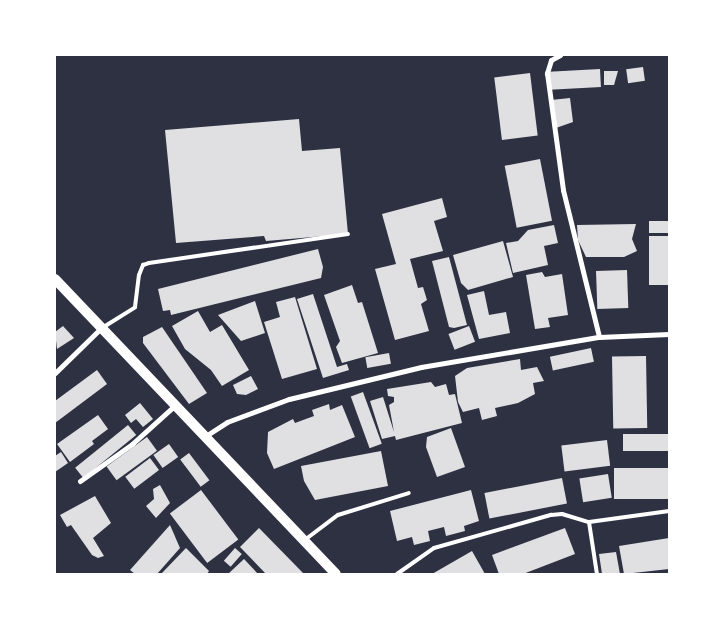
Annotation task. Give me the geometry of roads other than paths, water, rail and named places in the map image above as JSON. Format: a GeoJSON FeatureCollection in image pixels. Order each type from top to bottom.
{"type":"FeatureCollection","features":[{"type":"Feature","properties":{"kind":"main road"},"geometry":{"type":"LineString","coordinates":[[55,279],[100,329],[336,574]]}},
{"type":"Feature","properties":{"kind":"street"},"geometry":{"type":"LineString","coordinates":[[560,55],[551,60],[547,74],[561,180],[599,337]]}},
{"type":"Feature","properties":{"kind":"street"},"geometry":{"type":"LineString","coordinates":[[55,373],[100,329]]}},
{"type":"Feature","properties":{"kind":"street"},"geometry":{"type":"LineString","coordinates":[[203,437],[227,422],[289,399],[421,367],[599,337],[669,334]]}},
{"type":"Feature","properties":{"kind":"street"},"geometry":{"type":"LineString","coordinates":[[80,482],[132,444],[174,406]]}},
{"type":"Feature","properties":{"kind":"lane"},"geometry":{"type":"LineString","coordinates":[[100,329],[135,307],[143,265],[348,234]]}},
{"type":"Feature","properties":{"kind":"lane"},"geometry":{"type":"LineString","coordinates":[[304,541],[338,515],[409,493]]}},
{"type":"Feature","properties":{"kind":"lane"},"geometry":{"type":"LineString","coordinates":[[397,574],[434,548],[458,539],[551,515],[562,514],[589,522],[669,510]]}},
{"type":"Feature","properties":{"kind":"lane"},"geometry":{"type":"LineString","coordinates":[[589,522],[597,574]]}}]}
